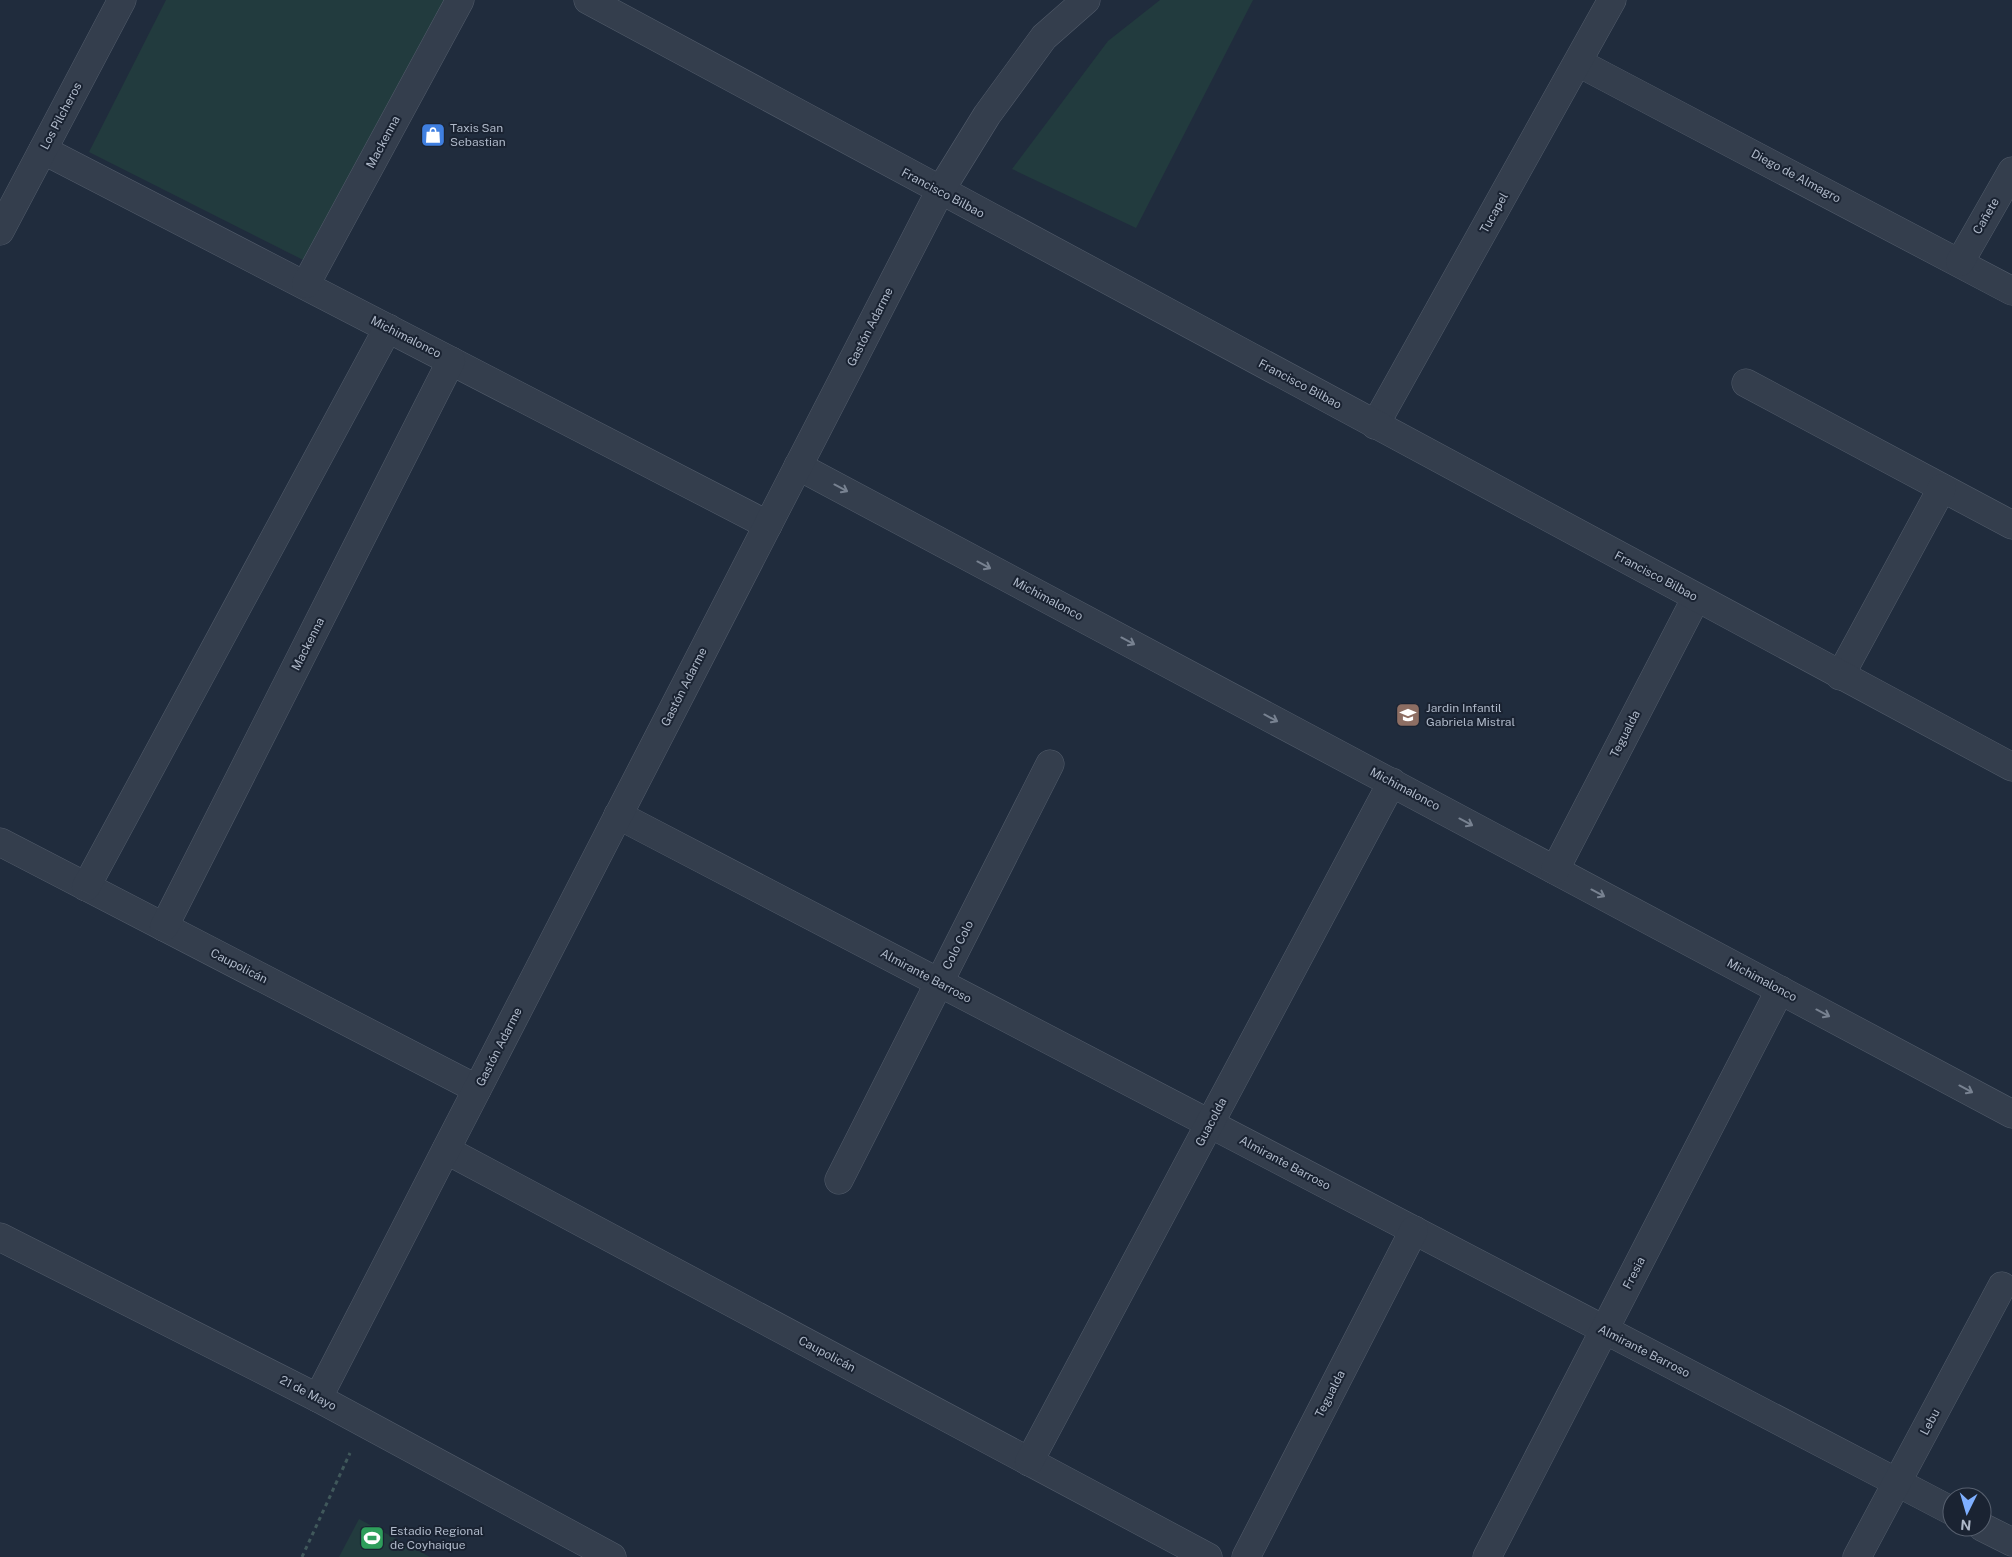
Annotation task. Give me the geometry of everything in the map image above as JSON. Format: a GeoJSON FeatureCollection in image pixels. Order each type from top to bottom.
{"type":"FeatureCollection","features":[{"type":"Feature","properties":{"kind":"street","name":"Los Pilcheros"},"geometry":{"type":"LineString","coordinates":[[0,231],[122,0]]}},
{"type":"Feature","properties":{"kind":"street","name":"Mackenna"},"geometry":{"type":"LineString","coordinates":[[306,284],[460,0]]}},
{"type":"Feature","properties":{"kind":"street","name":"Francisco Bilbao"},"geometry":{"type":"LineString","coordinates":[[588,0],[2012,767]]}},
{"type":"Feature","properties":{"kind":"street","name":"Gastón Adarme"},"geometry":{"type":"LineString","coordinates":[[318,1398],[940,191],[987,115],[1044,37],[1086,0]]}},
{"type":"Feature","properties":{"kind":"street","name":"Tucapel"},"geometry":{"type":"LineString","coordinates":[[1375,425],[1612,0]]}},
{"type":"Feature","properties":{"kind":"street","name":"Diego de Almagro"},"geometry":{"type":"LineString","coordinates":[[1578,63],[2012,291]]}},
{"type":"Feature","properties":{"kind":"street","name":"Michimalonco"},"geometry":{"type":"LineString","coordinates":[[43,150],[306,284],[768,525]]}},
{"type":"Feature","properties":{"kind":"street","name":"Cañete"},"geometry":{"type":"LineString","coordinates":[[1960,262],[2012,170]]}},
{"type":"Feature","properties":{"kind":"street"},"geometry":{"type":"LineString","coordinates":[[86,887],[388,328]]}},
{"type":"Feature","properties":{"kind":"street","name":"Mackenna"},"geometry":{"type":"LineString","coordinates":[[164,927],[452,361]]}},
{"type":"Feature","properties":{"kind":"street"},"geometry":{"type":"LineString","coordinates":[[1746,383],[2012,525]]}},
{"type":"Feature","properties":{"kind":"street","name":"Michimalonco"},"geometry":{"type":"LineString","coordinates":[[798,466],[2012,1114]]}},
{"type":"Feature","properties":{"kind":"street"},"geometry":{"type":"LineString","coordinates":[[1840,676],[1942,488]]}},
{"type":"Feature","properties":{"kind":"street","name":"Tegualda"},"geometry":{"type":"LineString","coordinates":[[1555,870],[1696,598]]}},
{"type":"Feature","properties":{"kind":"street","name":"Colo Colo"},"geometry":{"type":"LineString","coordinates":[[839,1180],[1050,764]]}},
{"type":"Feature","properties":{"kind":"street","name":"Guacolda"},"geometry":{"type":"LineString","coordinates":[[1029,1462],[1392,782]]}},
{"type":"Feature","properties":{"kind":"street","name":"Almirante Barroso"},"geometry":{"type":"LineString","coordinates":[[618,815],[1942,1506]]}},
{"type":"Feature","properties":{"kind":"street","name":"Caupolicán"},"geometry":{"type":"LineString","coordinates":[[0,842],[477,1089]]}},
{"type":"Feature","properties":{"kind":"street","name":"Fresia"},"geometry":{"type":"LineString","coordinates":[[1488,1557],[1780,990]]}},
{"type":"Feature","properties":{"kind":"street","name":"Caupolicán"},"geometry":{"type":"LineString","coordinates":[[446,1150],[1029,1462],[1195,1554]]}},
{"type":"Feature","properties":{"kind":"street","name":"Tegualda"},"geometry":{"type":"LineString","coordinates":[[1246,1557],[1414,1230]]}},
{"type":"Feature","properties":{"kind":"street","name":"21 de Mayo"},"geometry":{"type":"LineString","coordinates":[[0,1237],[318,1398],[612,1557]]}},
{"type":"Feature","properties":{"kind":"street","name":"Lebu"},"geometry":{"type":"LineString","coordinates":[[1857,1557],[2002,1286]]}},
{"type":"Feature","properties":{"kind":"street"},"geometry":{"type":"LineString","coordinates":[[1992,1531],[2012,1542]]}},
{"type":"Feature","properties":{"kind":"path"},"geometry":{"type":"LineString","coordinates":[[302,1557],[364,1423]]}},
{"type":"Feature","properties":{"kind":"green space"},"geometry":{"type":"Polygon","coordinates":[[[166,0],[464,0],[327,272],[89,152],[166,0]]]}},
{"type":"Feature","properties":{"kind":"green space"},"geometry":{"type":"Polygon","coordinates":[[[1160,0],[1253,0],[1136,228],[1012,169],[1108,41],[1160,0]]]}},
{"type":"Feature","properties":{"kind":"green space","name":"Estadio Regional de Coyhaique"},"geometry":{"type":"Polygon","coordinates":[[[359,1519],[430,1557],[339,1557],[359,1519]]]}},
{"type":"Feature","properties":{"kind":"place","name":"Taxis San Sebastian"},"geometry":{"type":"Point","coordinates":[433,135]}},
{"type":"Feature","properties":{"kind":"place","name":"Jardin Infantil Gabriela Mistral"},"geometry":{"type":"Point","coordinates":[1408,715]}},
{"type":"Feature","properties":{"kind":"place","name":"Estadio Regional de Coyhaique"},"geometry":{"type":"Point","coordinates":[372,1538]}}]}
